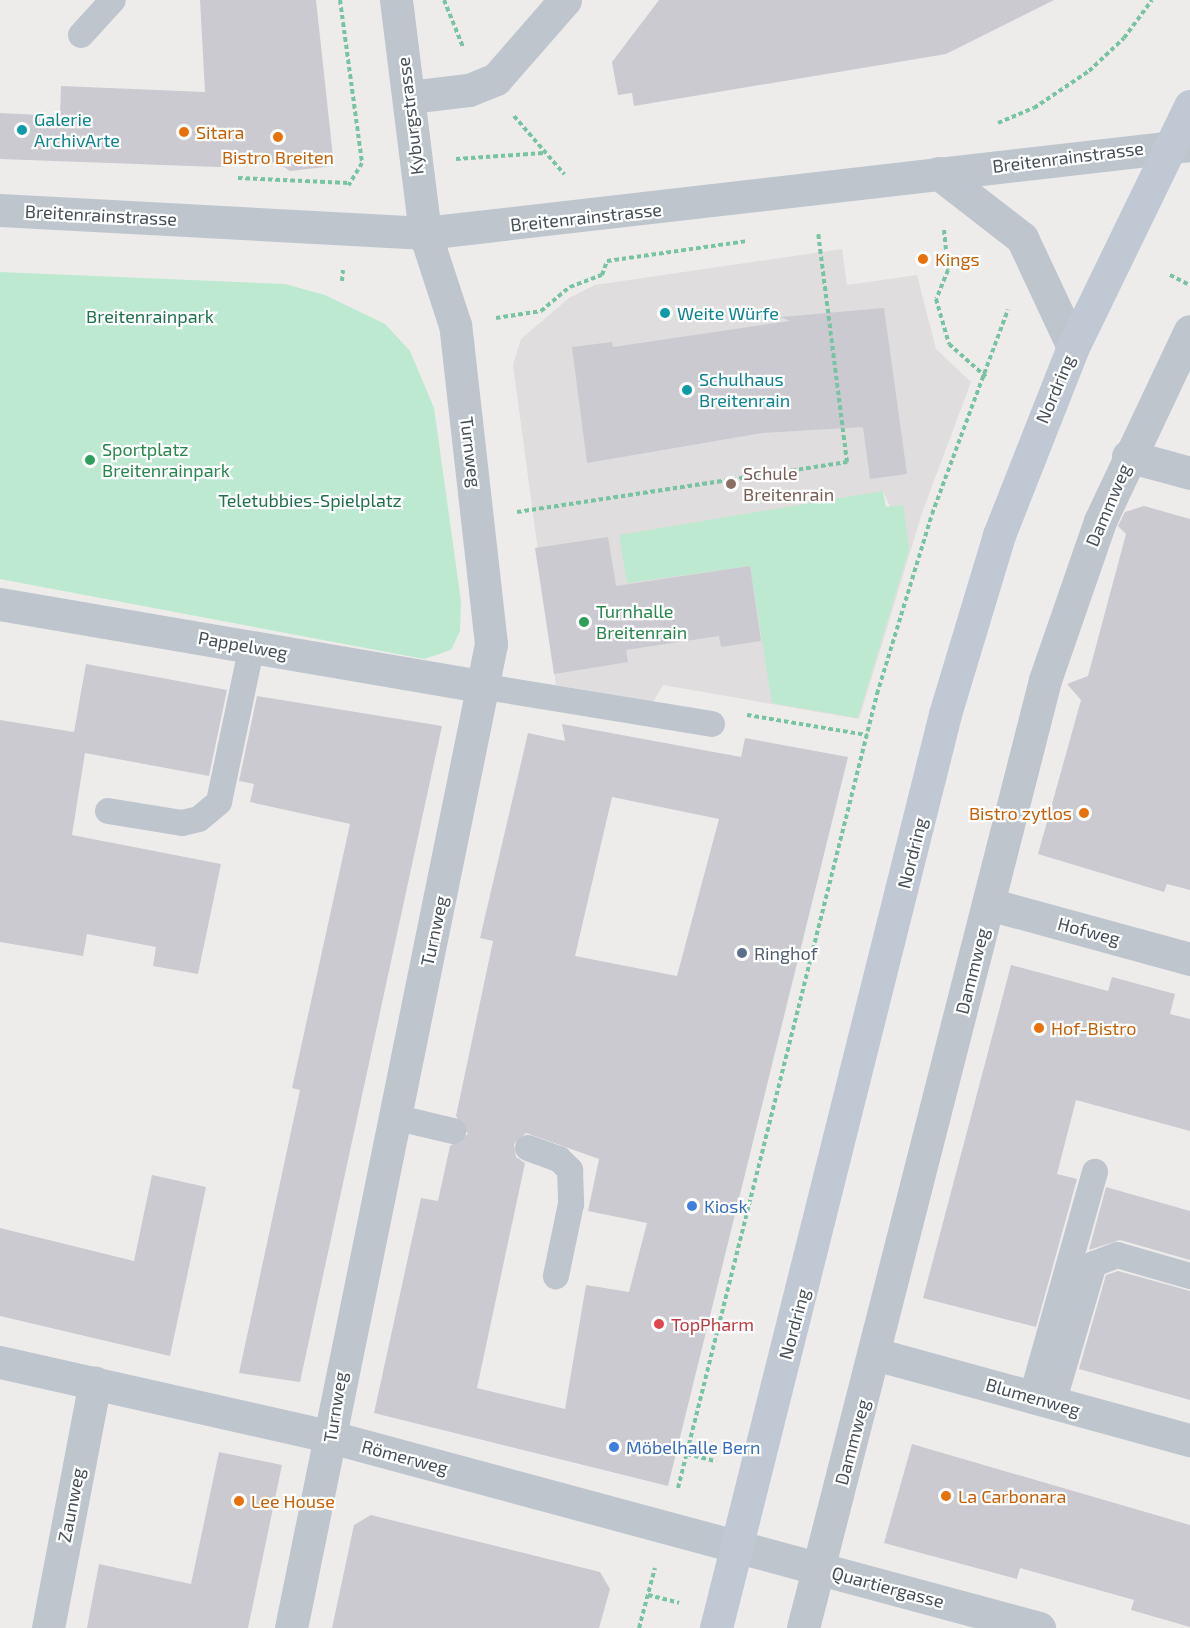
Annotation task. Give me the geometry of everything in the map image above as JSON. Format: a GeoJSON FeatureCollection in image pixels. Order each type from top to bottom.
{"type":"FeatureCollection","features":[{"type":"Feature","properties":{"kind":"main road","name":"Nordring"},"geometry":{"type":"LineString","coordinates":[[716,1628],[945,714],[999,535],[1073,347],[1179,145],[1190,106]]}},
{"type":"Feature","properties":{"kind":"street","name":"Kyburgstrasse"},"geometry":{"type":"LineString","coordinates":[[396,0],[425,233]]}},
{"type":"Feature","properties":{"kind":"street"},"geometry":{"type":"LineString","coordinates":[[409,96],[469,90],[496,78],[565,0]]}},
{"type":"Feature","properties":{"kind":"street","name":"Breitenrainstrasse"},"geometry":{"type":"LineString","coordinates":[[0,210],[348,227],[425,233],[614,215],[938,173],[1179,145]]}},
{"type":"Feature","properties":{"kind":"street"},"geometry":{"type":"LineString","coordinates":[[938,173],[1022,238],[1073,347]]}},
{"type":"Feature","properties":{"kind":"street","name":"Turnweg"},"geometry":{"type":"LineString","coordinates":[[291,1628],[394,1117],[486,687],[491,618],[455,325],[425,233]]}},
{"type":"Feature","properties":{"kind":"street","name":"Dammweg"},"geometry":{"type":"LineString","coordinates":[[803,1628],[875,1354],[1048,669],[1128,456],[1190,331]]}},
{"type":"Feature","properties":{"kind":"street"},"geometry":{"type":"LineString","coordinates":[[1128,456],[1190,473]]}},
{"type":"Feature","properties":{"kind":"street","name":"Pappelweg"},"geometry":{"type":"LineString","coordinates":[[0,604],[486,687]]}},
{"type":"Feature","properties":{"kind":"street","name":"Hofweg"},"geometry":{"type":"LineString","coordinates":[[989,904],[1190,959]]}},
{"type":"Feature","properties":{"kind":"street","name":"Blumenweg"},"geometry":{"type":"LineString","coordinates":[[875,1354],[1190,1440]]}},
{"type":"Feature","properties":{"kind":"street","name":"Römerweg"},"geometry":{"type":"LineString","coordinates":[[0,1362],[331,1437],[738,1545]]}},
{"type":"Feature","properties":{"kind":"street","name":"Zaunweg"},"geometry":{"type":"LineString","coordinates":[[48,1628],[95,1382]]}},
{"type":"Feature","properties":{"kind":"street","name":"Quartiergasse"},"geometry":{"type":"LineString","coordinates":[[738,1545],[1039,1628]]}},
{"type":"Feature","properties":{"kind":"lane"},"geometry":{"type":"LineString","coordinates":[[81,35],[113,0]]}},
{"type":"Feature","properties":{"kind":"lane"},"geometry":{"type":"LineString","coordinates":[[108,811],[182,823],[199,819],[219,802],[252,646]]}},
{"type":"Feature","properties":{"kind":"lane"},"geometry":{"type":"LineString","coordinates":[[486,687],[712,724]]}},
{"type":"Feature","properties":{"kind":"lane"},"geometry":{"type":"LineString","coordinates":[[394,1117],[453,1131]]}},
{"type":"Feature","properties":{"kind":"lane"},"geometry":{"type":"LineString","coordinates":[[528,1148],[559,1159],[570,1170],[572,1195],[556,1276]]}},
{"type":"Feature","properties":{"kind":"lane"},"geometry":{"type":"LineString","coordinates":[[1042,1399],[1095,1172]]}},
{"type":"Feature","properties":{"kind":"lane"},"geometry":{"type":"LineString","coordinates":[[1042,1399],[1094,1264],[1116,1255],[1190,1276]]}},
{"type":"Feature","properties":{"kind":"path"},"geometry":{"type":"LineString","coordinates":[[340,0],[362,163],[349,183],[348,227],[342,281]]}},
{"type":"Feature","properties":{"kind":"path"},"geometry":{"type":"LineString","coordinates":[[1055,95],[1109,54],[1152,0]]}},
{"type":"Feature","properties":{"kind":"path"},"geometry":{"type":"LineString","coordinates":[[950,226],[943,223],[948,270],[936,299],[949,344],[986,377]]}},
{"type":"Feature","properties":{"kind":"path"},"geometry":{"type":"LineString","coordinates":[[806,233],[829,230]]}},
{"type":"Feature","properties":{"kind":"path"},"geometry":{"type":"LineString","coordinates":[[480,518],[847,462],[818,231]]}},
{"type":"Feature","properties":{"kind":"path"},"geometry":{"type":"LineString","coordinates":[[455,325],[541,311],[570,287],[602,275],[607,261],[758,240]]}},
{"type":"Feature","properties":{"kind":"path"},"geometry":{"type":"LineString","coordinates":[[1170,275],[1190,285]]}},
{"type":"Feature","properties":{"kind":"path"},"geometry":{"type":"LineString","coordinates":[[639,1628],[867,735],[932,514],[986,377],[1009,305]]}},
{"type":"Feature","properties":{"kind":"path"},"geometry":{"type":"LineString","coordinates":[[741,714],[867,735]]}},
{"type":"Feature","properties":{"kind":"shaded area","name":"Schule Breitenrain"},"geometry":{"type":"Polygon","coordinates":[[[842,249],[847,285],[917,275],[936,349],[971,382],[923,510],[859,719],[663,685],[653,702],[556,685],[513,365],[521,339],[569,298],[595,285],[842,249]],[[883,491],[750,566],[858,718],[909,549],[883,491]]]}},
{"type":"Feature","properties":{"kind":"green space"},"geometry":{"type":"Polygon","coordinates":[[[0,272],[285,284],[325,295],[385,324],[410,351],[434,408],[461,601],[460,631],[451,650],[424,659],[0,579],[0,272]]]}},
{"type":"Feature","properties":{"kind":"green space"},"geometry":{"type":"Polygon","coordinates":[[[883,491],[886,507],[903,505],[909,549],[858,718],[772,703],[750,566],[627,583],[619,535],[883,491]]]}},
{"type":"Feature","properties":{"kind":"building"},"geometry":{"type":"Polygon","coordinates":[[[200,0],[316,0],[334,166],[290,171],[277,162],[218,167],[0,159],[0,113],[60,116],[61,86],[205,92],[200,0]]]}},
{"type":"Feature","properties":{"kind":"building"},"geometry":{"type":"Polygon","coordinates":[[[659,0],[1054,0],[946,54],[634,106],[632,93],[618,95],[612,62],[659,0]]]}},
{"type":"Feature","properties":{"kind":"building","name":"Schulhaus Breitenrain"},"geometry":{"type":"Polygon","coordinates":[[[884,308],[907,474],[870,479],[863,427],[762,433],[587,463],[572,347],[612,342],[613,347],[790,321],[781,317],[884,308]]]}},
{"type":"Feature","properties":{"kind":"building"},"geometry":{"type":"Polygon","coordinates":[[[1144,506],[1190,519],[1190,890],[1167,884],[1164,892],[1038,854],[1081,700],[1067,684],[1088,676],[1126,534],[1118,526],[1125,512],[1144,506]]]}},
{"type":"Feature","properties":{"kind":"building"},"geometry":{"type":"Polygon","coordinates":[[[608,537],[616,586],[750,566],[761,641],[721,647],[719,636],[626,650],[628,662],[554,674],[535,548],[608,537]]]}},
{"type":"Feature","properties":{"kind":"building"},"geometry":{"type":"Polygon","coordinates":[[[86,664],[227,690],[209,776],[85,753],[72,835],[221,864],[198,974],[153,966],[156,947],[87,934],[83,956],[0,942],[0,720],[74,732],[86,664]]]}},
{"type":"Feature","properties":{"kind":"building"},"geometry":{"type":"Polygon","coordinates":[[[257,696],[442,726],[300,1382],[239,1373],[300,1090],[292,1088],[350,824],[250,802],[254,784],[239,781],[257,696]]]}},
{"type":"Feature","properties":{"kind":"building"},"geometry":{"type":"Polygon","coordinates":[[[562,724],[741,757],[745,738],[848,757],[668,1486],[374,1413],[421,1198],[438,1201],[450,1146],[468,1134],[456,1116],[493,941],[480,938],[528,733],[565,741],[562,724]],[[612,797],[575,956],[677,976],[719,819],[612,797]],[[526,1133],[514,1144],[516,1157],[525,1163],[477,1388],[565,1409],[586,1285],[629,1292],[647,1223],[588,1211],[599,1159],[526,1133]]]}},
{"type":"Feature","properties":{"kind":"building"},"geometry":{"type":"Polygon","coordinates":[[[1011,965],[1108,991],[1112,977],[1175,994],[1170,1014],[1190,1019],[1190,1131],[1076,1100],[1057,1174],[1077,1179],[1036,1327],[923,1298],[1011,965]]]}},
{"type":"Feature","properties":{"kind":"building"},"geometry":{"type":"Polygon","coordinates":[[[152,1175],[206,1187],[170,1356],[0,1316],[0,1228],[134,1261],[152,1175]]]}},
{"type":"Feature","properties":{"kind":"building"},"geometry":{"type":"Polygon","coordinates":[[[1106,1187],[1190,1211],[1190,1260],[1120,1240],[1089,1250],[1106,1187]]]}},
{"type":"Feature","properties":{"kind":"building"},"geometry":{"type":"Polygon","coordinates":[[[1118,1271],[1190,1291],[1190,1400],[1079,1369],[1106,1275],[1118,1271]]]}},
{"type":"Feature","properties":{"kind":"building"},"geometry":{"type":"Polygon","coordinates":[[[912,1444],[1190,1525],[1190,1627],[1131,1610],[1134,1600],[1020,1568],[1017,1579],[884,1543],[912,1444]]]}},
{"type":"Feature","properties":{"kind":"building"},"geometry":{"type":"Polygon","coordinates":[[[219,1452],[282,1465],[248,1628],[87,1628],[99,1564],[191,1584],[219,1452]]]}},
{"type":"Feature","properties":{"kind":"building"},"geometry":{"type":"Polygon","coordinates":[[[371,1515],[600,1572],[610,1589],[599,1628],[332,1628],[354,1525],[371,1515]]]}},
{"type":"Feature","properties":{"kind":"place","name":"Galerie ArchivArte"},"geometry":{"type":"Point","coordinates":[22,130]}},
{"type":"Feature","properties":{"kind":"place","name":"Sitara"},"geometry":{"type":"Point","coordinates":[184,132]}},
{"type":"Feature","properties":{"kind":"place","name":"Bistro Breiten"},"geometry":{"type":"Point","coordinates":[278,137]}},
{"type":"Feature","properties":{"kind":"place","name":"Kings"},"geometry":{"type":"Point","coordinates":[923,259]}},
{"type":"Feature","properties":{"kind":"place","name":"Weite Würfe"},"geometry":{"type":"Point","coordinates":[665,313]}},
{"type":"Feature","properties":{"kind":"place","name":"Schulhaus Breitenrain"},"geometry":{"type":"Point","coordinates":[687,390]}},
{"type":"Feature","properties":{"kind":"place","name":"Sportplatz Breitenrainpark"},"geometry":{"type":"Point","coordinates":[90,460]}},
{"type":"Feature","properties":{"kind":"place","name":"Schule Breitenrain"},"geometry":{"type":"Point","coordinates":[731,484]}},
{"type":"Feature","properties":{"kind":"place","name":"Turnhalle Breitenrain"},"geometry":{"type":"Point","coordinates":[584,622]}},
{"type":"Feature","properties":{"kind":"place","name":"Bistro zytlos"},"geometry":{"type":"Point","coordinates":[1084,813]}},
{"type":"Feature","properties":{"kind":"place","name":"Ringhof"},"geometry":{"type":"Point","coordinates":[742,953]}},
{"type":"Feature","properties":{"kind":"place","name":"Hof-Bistro"},"geometry":{"type":"Point","coordinates":[1039,1028]}},
{"type":"Feature","properties":{"kind":"place","name":"Kiosk"},"geometry":{"type":"Point","coordinates":[692,1206]}},
{"type":"Feature","properties":{"kind":"place","name":"TopPharm"},"geometry":{"type":"Point","coordinates":[659,1324]}},
{"type":"Feature","properties":{"kind":"place","name":"Möbelhalle Bern"},"geometry":{"type":"Point","coordinates":[614,1447]}},
{"type":"Feature","properties":{"kind":"place","name":"La Carbonara"},"geometry":{"type":"Point","coordinates":[946,1496]}},
{"type":"Feature","properties":{"kind":"place","name":"Lee House"},"geometry":{"type":"Point","coordinates":[239,1501]}},
{"type":"Feature","properties":{"kind":"park label","name":"Breitenrainpark"},"geometry":{"type":"Point","coordinates":[150,316]}},
{"type":"Feature","properties":{"kind":"park label","name":"Teletubbies-Spielplatz"},"geometry":{"type":"Point","coordinates":[310,500]}}]}
